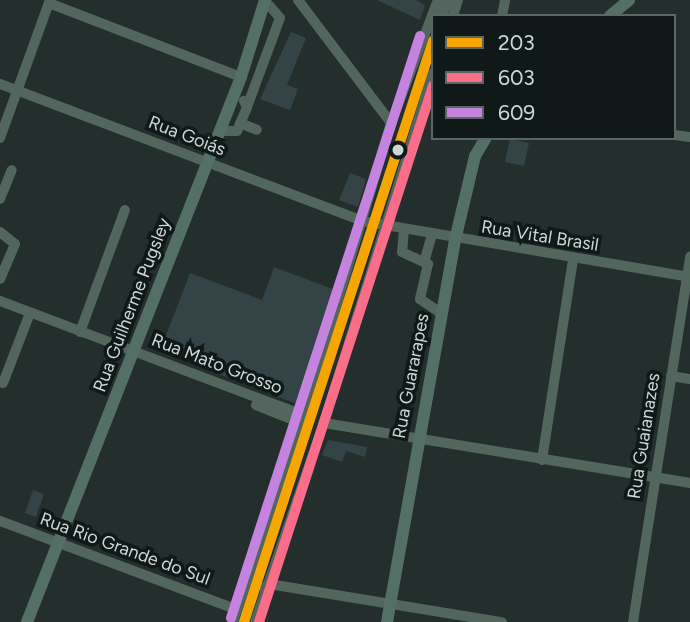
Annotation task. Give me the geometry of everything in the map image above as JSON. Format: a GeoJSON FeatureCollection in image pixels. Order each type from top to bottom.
{"type":"FeatureCollection","features":[{"type":"Feature","properties":{"kind":"main road","name":"Rua Guilherme Pugsley"},"geometry":{"type":"LineString","coordinates":[[27,622],[241,77],[265,0]]}},
{"type":"Feature","properties":{"kind":"main road"},"geometry":{"type":"LineString","coordinates":[[612,14],[629,0]]}},
{"type":"Feature","properties":{"kind":"main road"},"geometry":{"type":"LineString","coordinates":[[475,156],[485,140]]}},
{"type":"Feature","properties":{"kind":"main road","name":"Rua Guararapes"},"geometry":{"type":"LineString","coordinates":[[387,622],[416,441],[455,240],[475,156]]}},
{"type":"Feature","properties":{"kind":"street"},"geometry":{"type":"LineString","coordinates":[[219,131],[234,133],[240,123],[280,18],[265,0]]}},
{"type":"Feature","properties":{"kind":"street"},"geometry":{"type":"LineString","coordinates":[[298,0],[391,123]]}},
{"type":"Feature","properties":{"kind":"street"},"geometry":{"type":"LineString","coordinates":[[0,138],[49,2],[241,77]]}},
{"type":"Feature","properties":{"kind":"street"},"geometry":{"type":"LineString","coordinates":[[244,622],[367,222],[391,123],[431,18]]}},
{"type":"Feature","properties":{"kind":"street"},"geometry":{"type":"LineString","coordinates":[[233,622],[367,222],[431,46]]}},
{"type":"Feature","properties":{"kind":"street"},"geometry":{"type":"LineString","coordinates":[[256,622],[324,424],[431,80]]}},
{"type":"Feature","properties":{"kind":"street","name":"Rua Goiás"},"geometry":{"type":"LineString","coordinates":[[0,85],[367,222],[386,226]]}},
{"type":"Feature","properties":{"kind":"street"},"geometry":{"type":"LineString","coordinates":[[235,91],[247,107]]}},
{"type":"Feature","properties":{"kind":"street"},"geometry":{"type":"LineString","coordinates":[[240,123],[257,130]]}},
{"type":"Feature","properties":{"kind":"street","name":"Rua Guararapes"},"geometry":{"type":"LineString","coordinates":[[475,156],[479,140]]}},
{"type":"Feature","properties":{"kind":"street"},"geometry":{"type":"LineString","coordinates":[[0,200],[12,170]]}},
{"type":"Feature","properties":{"kind":"street"},"geometry":{"type":"LineString","coordinates":[[80,331],[125,210]]}},
{"type":"Feature","properties":{"kind":"street","name":"Rua Vital Brasil"},"geometry":{"type":"LineString","coordinates":[[386,226],[455,240],[688,277]]}},
{"type":"Feature","properties":{"kind":"street"},"geometry":{"type":"LineString","coordinates":[[404,230],[402,252],[450,269]]}},
{"type":"Feature","properties":{"kind":"street"},"geometry":{"type":"LineString","coordinates":[[0,232],[15,244],[0,279]]}},
{"type":"Feature","properties":{"kind":"street"},"geometry":{"type":"LineString","coordinates":[[432,235],[420,299],[441,313]]}},
{"type":"Feature","properties":{"kind":"street","name":"Rua Guaianazes"},"geometry":{"type":"LineString","coordinates":[[633,622],[690,256]]}},
{"type":"Feature","properties":{"kind":"street"},"geometry":{"type":"LineString","coordinates":[[542,460],[573,259]]}},
{"type":"Feature","properties":{"kind":"street","name":"Rua Mato Grosso"},"geometry":{"type":"LineString","coordinates":[[0,301],[302,419]]}},
{"type":"Feature","properties":{"kind":"street"},"geometry":{"type":"LineString","coordinates":[[3,383],[30,313]]}},
{"type":"Feature","properties":{"kind":"street"},"geometry":{"type":"LineString","coordinates":[[671,376],[690,379]]}},
{"type":"Feature","properties":{"kind":"street"},"geometry":{"type":"LineString","coordinates":[[224,395],[302,419]]}},
{"type":"Feature","properties":{"kind":"street"},"geometry":{"type":"LineString","coordinates":[[324,424],[416,441],[690,483]]}},
{"type":"Feature","properties":{"kind":"street","name":"Rua Rio Grande do Sul"},"geometry":{"type":"LineString","coordinates":[[0,521],[237,610]]}},
{"type":"Feature","properties":{"kind":"street"},"geometry":{"type":"LineString","coordinates":[[237,610],[269,584],[453,617],[502,622]]}},
{"type":"Feature","properties":{"kind":"building"},"geometry":{"type":"Polygon","coordinates":[[[377,0],[416,0],[425,5],[420,20],[377,0]]]}},
{"type":"Feature","properties":{"kind":"building"},"geometry":{"type":"Polygon","coordinates":[[[291,32],[306,38],[287,85],[298,89],[290,110],[260,99],[291,32]]]}},
{"type":"Feature","properties":{"kind":"building"},"geometry":{"type":"Polygon","coordinates":[[[510,140],[529,143],[524,166],[505,162],[510,140]]]}},
{"type":"Feature","properties":{"kind":"building"},"geometry":{"type":"Polygon","coordinates":[[[350,173],[366,179],[358,207],[339,200],[350,173]]]}},
{"type":"Feature","properties":{"kind":"building"},"geometry":{"type":"Polygon","coordinates":[[[274,267],[333,289],[297,404],[160,351],[190,273],[262,300],[274,267]]]}},
{"type":"Feature","properties":{"kind":"building"},"geometry":{"type":"Polygon","coordinates":[[[328,440],[367,447],[365,457],[346,451],[342,462],[322,455],[328,440]]]}},
{"type":"Feature","properties":{"kind":"building"},"geometry":{"type":"Polygon","coordinates":[[[33,490],[44,494],[36,517],[25,513],[33,490]]]}},
{"type":"Feature","properties":{"kind":"transit line","name":"609"},"geometry":{"type":"LineString","coordinates":[[231,618],[420,36]]}},
{"type":"Feature","properties":{"kind":"transit line","name":"203"},"geometry":{"type":"LineString","coordinates":[[244,622],[431,47]]}},
{"type":"Feature","properties":{"kind":"transit line","name":"603"},"geometry":{"type":"LineString","coordinates":[[259,622],[431,92]]}}]}
